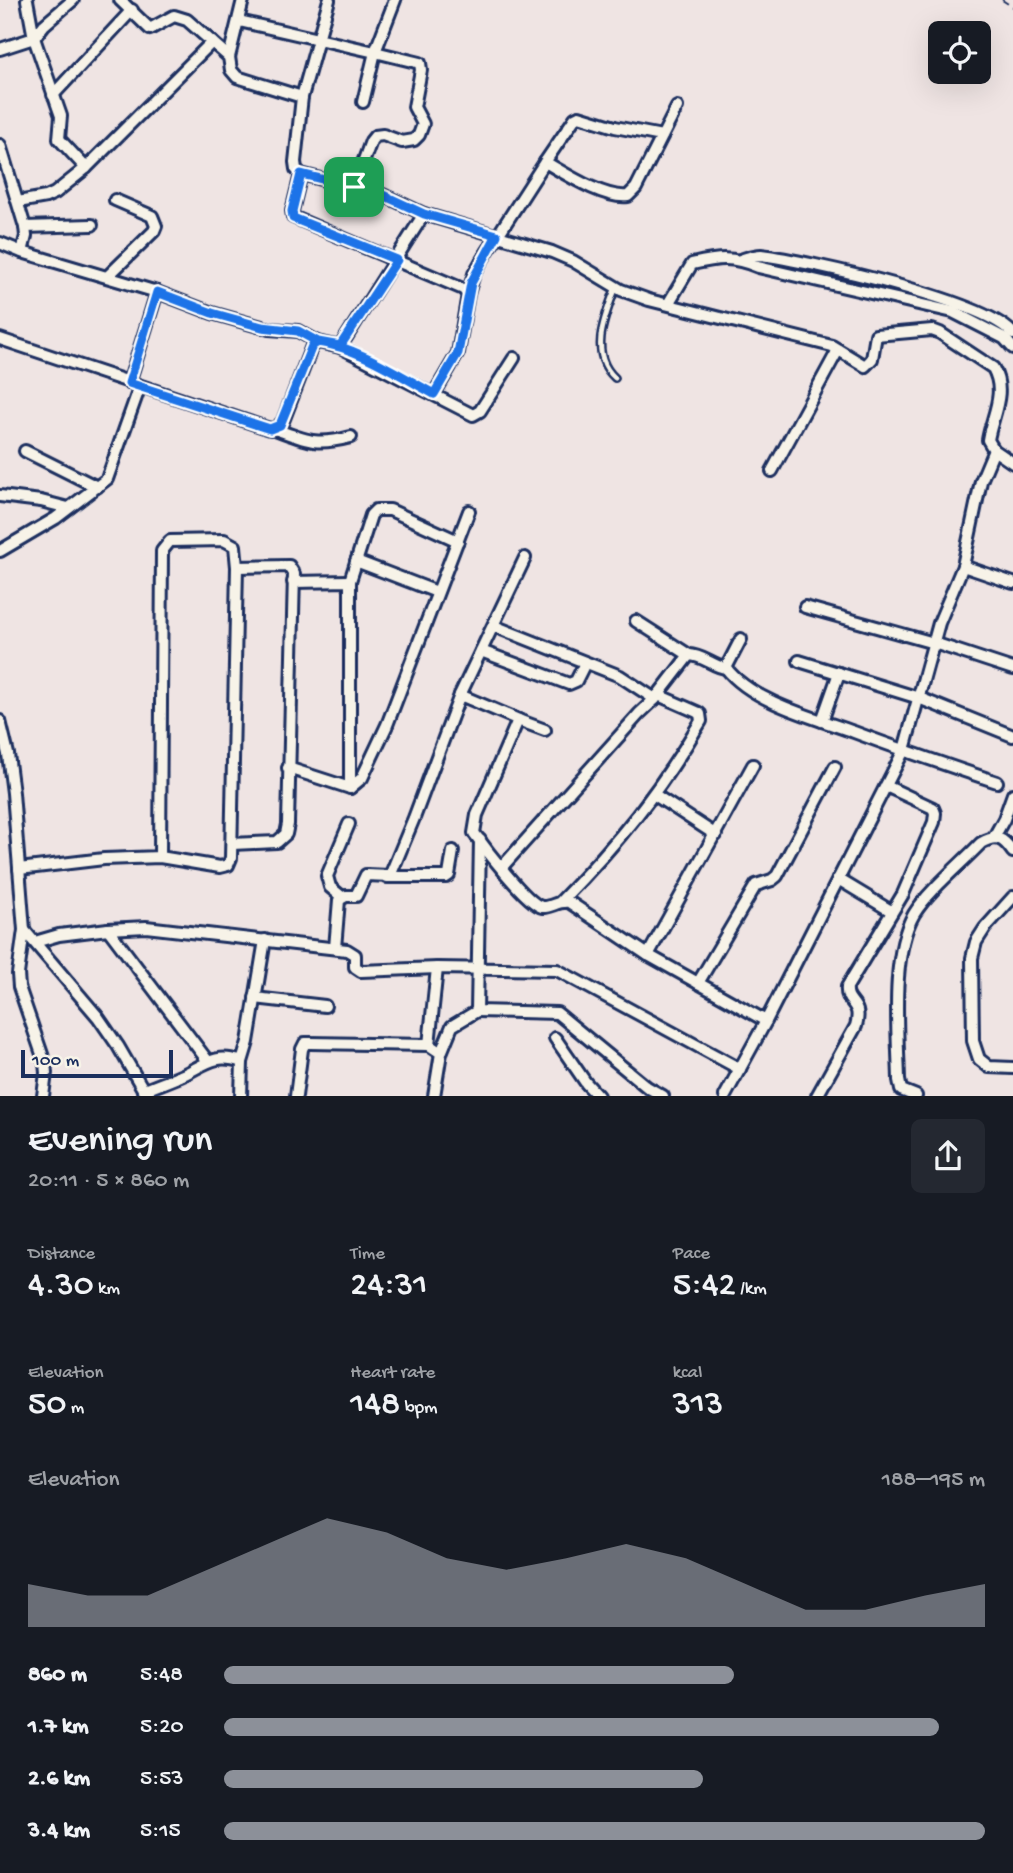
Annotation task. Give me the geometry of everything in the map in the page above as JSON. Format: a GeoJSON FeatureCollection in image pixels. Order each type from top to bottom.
{"type":"FeatureCollection","features":[{"type":"Feature","properties":{"kind":"street"},"geometry":{"type":"LineString","coordinates":[[27,0],[34,38],[62,118],[59,136],[61,142],[86,168]]}},
{"type":"Feature","properties":{"kind":"street"},"geometry":{"type":"LineString","coordinates":[[0,49],[34,38],[44,24],[73,0]]}},
{"type":"Feature","properties":{"kind":"street"},"geometry":{"type":"LineString","coordinates":[[120,0],[150,29],[174,16],[187,20],[229,57]]}},
{"type":"Feature","properties":{"kind":"street"},"geometry":{"type":"LineString","coordinates":[[243,0],[229,57],[231,70],[237,77],[302,97]]}},
{"type":"Feature","properties":{"kind":"street"},"geometry":{"type":"LineString","coordinates":[[329,0],[302,97],[295,162],[296,169],[301,174],[383,195],[424,214],[565,257],[616,287],[668,304],[832,346],[865,366],[872,359],[876,335],[935,331],[988,364],[997,374],[1000,396],[988,440],[994,450],[1013,463]]}},
{"type":"Feature","properties":{"kind":"street"},"geometry":{"type":"LineString","coordinates":[[363,102],[375,52],[395,0]]}},
{"type":"Feature","properties":{"kind":"street"},"geometry":{"type":"LineString","coordinates":[[53,95],[132,10]]}},
{"type":"Feature","properties":{"kind":"street"},"geometry":{"type":"LineString","coordinates":[[239,21],[419,63],[421,70],[414,107],[422,120],[419,135],[409,142],[376,136],[371,141],[354,187]]}},
{"type":"Feature","properties":{"kind":"street"},"geometry":{"type":"LineString","coordinates":[[18,202],[55,193],[86,168],[212,42]]}},
{"type":"Feature","properties":{"kind":"street"},"geometry":{"type":"LineString","coordinates":[[545,162],[587,185],[625,197],[636,188],[677,107]]}},
{"type":"Feature","properties":{"kind":"street"},"geometry":{"type":"LineString","coordinates":[[434,394],[458,353],[468,293],[474,274],[575,118],[579,116],[615,127],[662,136]]}},
{"type":"Feature","properties":{"kind":"street"},"geometry":{"type":"LineString","coordinates":[[0,145],[25,227],[22,252]]}},
{"type":"Feature","properties":{"kind":"street"},"geometry":{"type":"LineString","coordinates":[[301,174],[292,211],[293,218],[397,260],[468,293]]}},
{"type":"Feature","properties":{"kind":"street"},"geometry":{"type":"LineString","coordinates":[[108,276],[156,226],[152,216],[115,200]]}},
{"type":"Feature","properties":{"kind":"street"},"geometry":{"type":"LineString","coordinates":[[340,346],[424,214]]}},
{"type":"Feature","properties":{"kind":"street"},"geometry":{"type":"LineString","coordinates":[[25,227],[92,225]]}},
{"type":"Feature","properties":{"kind":"street"},"geometry":{"type":"LineString","coordinates":[[0,243],[157,292],[212,313],[275,330],[298,331],[318,342],[340,346],[470,414],[477,414],[514,358]]}},
{"type":"Feature","properties":{"kind":"street"},"geometry":{"type":"LineString","coordinates":[[740,260],[758,255],[852,274],[912,290],[986,314],[1008,327],[1013,334]]}},
{"type":"Feature","properties":{"kind":"street"},"geometry":{"type":"LineString","coordinates":[[668,304],[692,264],[721,257],[944,309],[1004,338],[1013,348]]}},
{"type":"Feature","properties":{"kind":"street"},"geometry":{"type":"LineString","coordinates":[[0,551],[56,518],[103,484],[109,476],[157,292]]}},
{"type":"Feature","properties":{"kind":"street"},"geometry":{"type":"LineString","coordinates":[[935,331],[944,309]]}},
{"type":"Feature","properties":{"kind":"street"},"geometry":{"type":"LineString","coordinates":[[0,339],[314,443],[351,437]]}},
{"type":"Feature","properties":{"kind":"street"},"geometry":{"type":"LineString","coordinates":[[275,429],[283,421],[312,346],[318,342]]}},
{"type":"Feature","properties":{"kind":"street"},"geometry":{"type":"LineString","coordinates":[[772,471],[838,350]]}},
{"type":"Feature","properties":{"kind":"street"},"geometry":{"type":"LineString","coordinates":[[725,1096],[904,750],[939,623],[963,566],[981,481],[994,450]]}},
{"type":"Feature","properties":{"kind":"street"},"geometry":{"type":"LineString","coordinates":[[25,451],[97,487]]}},
{"type":"Feature","properties":{"kind":"street"},"geometry":{"type":"LineString","coordinates":[[0,496],[41,501],[68,508]]}},
{"type":"Feature","properties":{"kind":"street"},"geometry":{"type":"LineString","coordinates":[[349,788],[351,581],[371,515],[376,510],[383,509],[458,541]]}},
{"type":"Feature","properties":{"kind":"street"},"geometry":{"type":"LineString","coordinates":[[349,788],[362,778],[387,725],[469,511]]}},
{"type":"Feature","properties":{"kind":"street"},"geometry":{"type":"LineString","coordinates":[[19,869],[104,859],[160,857],[225,867],[231,858],[237,567],[235,546],[224,540],[170,541],[162,551],[160,857]]}},
{"type":"Feature","properties":{"kind":"street"},"geometry":{"type":"LineString","coordinates":[[387,877],[414,818],[460,695],[525,558]]}},
{"type":"Feature","properties":{"kind":"street"},"geometry":{"type":"LineString","coordinates":[[356,561],[437,592]]}},
{"type":"Feature","properties":{"kind":"street"},"geometry":{"type":"LineString","coordinates":[[232,844],[277,842],[282,840],[288,824],[293,582],[293,569],[289,566],[237,567]]}},
{"type":"Feature","properties":{"kind":"street"},"geometry":{"type":"LineString","coordinates":[[963,566],[1013,583]]}},
{"type":"Feature","properties":{"kind":"street"},"geometry":{"type":"LineString","coordinates":[[293,582],[351,581]]}},
{"type":"Feature","properties":{"kind":"street"},"geometry":{"type":"LineString","coordinates":[[805,607],[934,643],[1013,669]]}},
{"type":"Feature","properties":{"kind":"street"},"geometry":{"type":"LineString","coordinates":[[636,621],[689,655],[726,668],[734,679],[746,687],[791,709],[997,782]]}},
{"type":"Feature","properties":{"kind":"street"},"geometry":{"type":"LineString","coordinates":[[494,626],[627,680],[657,697],[697,712],[702,717],[654,795],[605,856],[561,901],[546,907],[539,906],[523,895],[474,833],[477,815],[519,720]]}},
{"type":"Feature","properties":{"kind":"street"},"geometry":{"type":"LineString","coordinates":[[726,668],[741,639]]}},
{"type":"Feature","properties":{"kind":"street"},"geometry":{"type":"LineString","coordinates":[[481,651],[569,684],[576,681],[585,663]]}},
{"type":"Feature","properties":{"kind":"street"},"geometry":{"type":"LineString","coordinates":[[502,867],[657,697],[689,655]]}},
{"type":"Feature","properties":{"kind":"street"},"geometry":{"type":"LineString","coordinates":[[799,661],[919,698],[1013,736]]}},
{"type":"Feature","properties":{"kind":"street"},"geometry":{"type":"LineString","coordinates":[[822,721],[839,673]]}},
{"type":"Feature","properties":{"kind":"street"},"geometry":{"type":"LineString","coordinates":[[460,695],[545,730]]}},
{"type":"Feature","properties":{"kind":"street"},"geometry":{"type":"LineString","coordinates":[[0,721],[8,754],[24,930],[18,974],[19,987],[44,1063],[46,1073],[43,1096]]}},
{"type":"Feature","properties":{"kind":"street"},"geometry":{"type":"LineString","coordinates":[[648,955],[753,765]]}},
{"type":"Feature","properties":{"kind":"street"},"geometry":{"type":"LineString","coordinates":[[698,983],[756,885],[777,876],[835,767]]}},
{"type":"Feature","properties":{"kind":"street"},"geometry":{"type":"LineString","coordinates":[[288,768],[349,788]]}},
{"type":"Feature","properties":{"kind":"street"},"geometry":{"type":"LineString","coordinates":[[817,1096],[856,1026],[858,1009],[847,996],[847,987],[903,894],[935,817],[933,808],[927,804],[886,786]]}},
{"type":"Feature","properties":{"kind":"street"},"geometry":{"type":"LineString","coordinates":[[916,1096],[901,1090],[899,1080],[897,987],[904,938],[915,911],[981,843],[994,837],[1009,820],[1013,794]]}},
{"type":"Feature","properties":{"kind":"street"},"geometry":{"type":"LineString","coordinates":[[654,795],[716,835]]}},
{"type":"Feature","properties":{"kind":"street"},"geometry":{"type":"LineString","coordinates":[[349,824],[327,876],[330,887],[342,897],[356,896],[366,875],[446,877],[449,875],[453,851]]}},
{"type":"Feature","properties":{"kind":"street"},"geometry":{"type":"LineString","coordinates":[[994,837],[1006,842],[1013,852]]}},
{"type":"Feature","properties":{"kind":"street"},"geometry":{"type":"LineString","coordinates":[[477,1011],[480,841]]}},
{"type":"Feature","properties":{"kind":"street"},"geometry":{"type":"LineString","coordinates":[[838,879],[891,911]]}},
{"type":"Feature","properties":{"kind":"street"},"geometry":{"type":"LineString","coordinates":[[335,948],[337,909],[342,897]]}},
{"type":"Feature","properties":{"kind":"street"},"geometry":{"type":"LineString","coordinates":[[1013,897],[985,928],[976,942],[972,958],[973,1041],[979,1059],[989,1067],[1013,1068]]}},
{"type":"Feature","properties":{"kind":"street"},"geometry":{"type":"LineString","coordinates":[[561,901],[575,905],[648,955],[766,1021]]}},
{"type":"Feature","properties":{"kind":"street"},"geometry":{"type":"LineString","coordinates":[[35,942],[59,935],[146,927],[335,948],[353,952],[355,967],[361,971],[437,968],[557,970],[740,1069]]}},
{"type":"Feature","properties":{"kind":"street"},"geometry":{"type":"LineString","coordinates":[[108,929],[207,1060]]}},
{"type":"Feature","properties":{"kind":"street"},"geometry":{"type":"LineString","coordinates":[[24,930],[98,1017],[145,1093],[207,1060],[222,1058],[242,1062]]}},
{"type":"Feature","properties":{"kind":"street"},"geometry":{"type":"LineString","coordinates":[[240,1096],[242,1062],[248,1042],[265,940]]}},
{"type":"Feature","properties":{"kind":"street"},"geometry":{"type":"LineString","coordinates":[[429,1045],[437,968]]}},
{"type":"Feature","properties":{"kind":"street"},"geometry":{"type":"LineString","coordinates":[[254,998],[325,1006]]}},
{"type":"Feature","properties":{"kind":"street"},"geometry":{"type":"LineString","coordinates":[[434,1096],[441,1053],[452,1026],[477,1011],[557,1013],[648,1087],[663,1096]]}},
{"type":"Feature","properties":{"kind":"street"},"geometry":{"type":"LineString","coordinates":[[555,1038],[598,1096]]}},
{"type":"Feature","properties":{"kind":"street"},"geometry":{"type":"LineString","coordinates":[[296,1096],[305,1043],[429,1045],[441,1053]]}},
{"type":"Feature","properties":{"kind":"lane"},"geometry":{"type":"LineString","coordinates":[[615,378],[606,370],[600,354],[601,332],[616,287]]}},
{"type":"Feature","properties":{"kind":"path"},"geometry":{"type":"LineString","coordinates":[[1002,0],[1013,7]]}},
{"type":"Feature","properties":{"kind":"route"},"geometry":{"type":"LineString","coordinates":[[354,187],[301,174],[292,211],[293,218],[397,260],[340,346],[318,342],[312,346],[280,425],[270,429],[129,383],[157,292],[212,313],[269,329],[298,331],[318,342],[321,342],[340,346],[434,394],[458,353],[471,283],[497,235],[424,214],[383,195],[354,187]]}}]}
